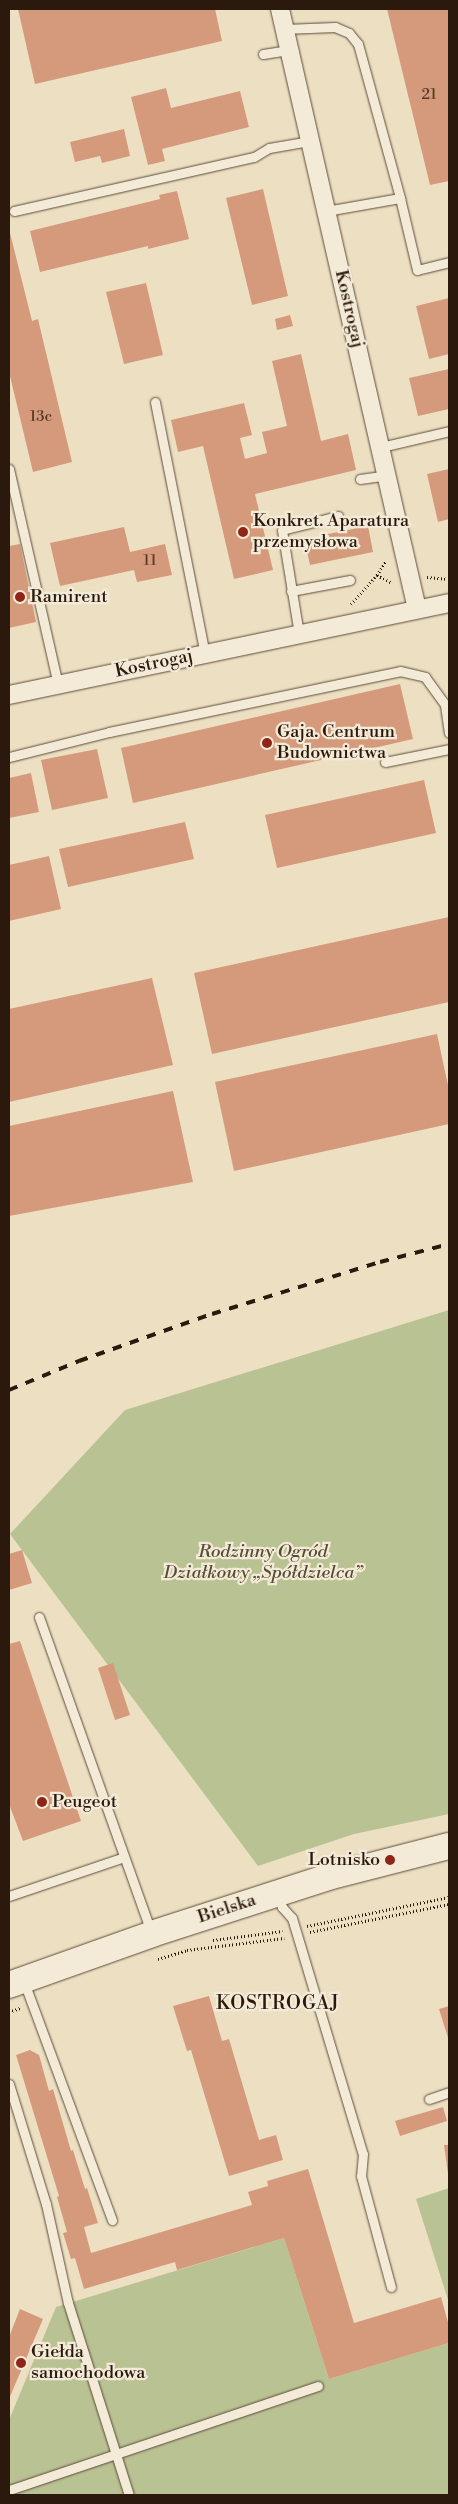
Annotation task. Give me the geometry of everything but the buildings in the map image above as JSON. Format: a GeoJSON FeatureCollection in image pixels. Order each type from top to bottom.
{"type":"FeatureCollection","features":[{"type":"Feature","properties":{"kind":"main road","name":"Bielska"},"geometry":{"type":"LineString","coordinates":[[22,1989],[153,1947],[277,1893],[328,1877],[449,1846]]}},
{"type":"Feature","properties":{"kind":"street","name":"Kostrogaj"},"geometry":{"type":"LineString","coordinates":[[280,9],[417,609]]}},
{"type":"Feature","properties":{"kind":"street","name":"Kostrogaj"},"geometry":{"type":"LineString","coordinates":[[9,695],[449,602]]}},
{"type":"Feature","properties":{"kind":"lane"},"geometry":{"type":"LineString","coordinates":[[284,29],[335,27],[349,33],[358,44],[400,198],[416,270],[449,262]]}},
{"type":"Feature","properties":{"kind":"lane"},"geometry":{"type":"LineString","coordinates":[[263,54],[289,50]]}},
{"type":"Feature","properties":{"kind":"lane"},"geometry":{"type":"LineString","coordinates":[[14,211],[254,157],[269,148],[310,141]]}},
{"type":"Feature","properties":{"kind":"lane"},"geometry":{"type":"LineString","coordinates":[[326,211],[400,198]]}},
{"type":"Feature","properties":{"kind":"lane"},"geometry":{"type":"LineString","coordinates":[[155,402],[205,654]]}},
{"type":"Feature","properties":{"kind":"lane"},"geometry":{"type":"LineString","coordinates":[[381,447],[449,431]]}},
{"type":"Feature","properties":{"kind":"lane"},"geometry":{"type":"LineString","coordinates":[[9,469],[58,684]]}},
{"type":"Feature","properties":{"kind":"lane"},"geometry":{"type":"LineString","coordinates":[[360,479],[387,475]]}},
{"type":"Feature","properties":{"kind":"lane"},"geometry":{"type":"LineString","coordinates":[[299,634],[282,530],[338,516]]}},
{"type":"Feature","properties":{"kind":"lane"},"geometry":{"type":"LineString","coordinates":[[291,590],[350,580]]}},
{"type":"Feature","properties":{"kind":"lane"},"geometry":{"type":"LineString","coordinates":[[9,757],[109,732],[400,671],[425,677],[447,704],[449,734]]}},
{"type":"Feature","properties":{"kind":"lane"},"geometry":{"type":"LineString","coordinates":[[385,762],[449,749]]}},
{"type":"Feature","properties":{"kind":"lane"},"geometry":{"type":"LineString","coordinates":[[39,1617],[124,1857],[153,1947]]}},
{"type":"Feature","properties":{"kind":"lane"},"geometry":{"type":"LineString","coordinates":[[9,1896],[124,1857]]}},
{"type":"Feature","properties":{"kind":"lane"},"geometry":{"type":"LineString","coordinates":[[277,1893],[282,1907],[292,1918],[362,2154],[361,2176],[391,2288]]}},
{"type":"Feature","properties":{"kind":"lane"},"geometry":{"type":"LineString","coordinates":[[22,1989],[112,2220]]}},
{"type":"Feature","properties":{"kind":"lane"},"geometry":{"type":"LineString","coordinates":[[9,2084],[46,2204],[68,2303],[129,2495]]}},
{"type":"Feature","properties":{"kind":"lane"},"geometry":{"type":"LineString","coordinates":[[429,2099],[449,2092]]}},
{"type":"Feature","properties":{"kind":"lane"},"geometry":{"type":"LineString","coordinates":[[9,2490],[318,2386]]}},
{"type":"Feature","properties":{"kind":"path"},"geometry":{"type":"LineString","coordinates":[[206,1940],[295,1932],[449,1897]]}},
{"type":"Feature","properties":{"kind":"path"},"geometry":{"type":"LineString","coordinates":[[153,1947],[193,1949],[449,1904]]}},
{"type":"Feature","properties":{"kind":"path"},"geometry":{"type":"LineString","coordinates":[[9,2012],[22,1989]]}},
{"type":"Feature","properties":{"kind":"green space","name":"Rodzinny Ogród Działkowy „Spółdzielca”"},"geometry":{"type":"Polygon","coordinates":[[[449,1310],[449,1814],[354,1834],[258,1866],[10,1534],[125,1410],[449,1310]]]}},
{"type":"Feature","properties":{"kind":"green space"},"geometry":{"type":"Polygon","coordinates":[[[449,2188],[449,2303],[416,2199],[449,2188]]]}},
{"type":"Feature","properties":{"kind":"green space"},"geometry":{"type":"Polygon","coordinates":[[[284,2238],[329,2379],[449,2343],[449,2495],[9,2495],[9,2420],[56,2307],[284,2238]]]}},
{"type":"Feature","properties":{"kind":"railway"},"geometry":{"type":"LineString","coordinates":[[9,1390],[79,1361],[212,1314],[380,1262],[449,1244]]}},
{"type":"Feature","properties":{"kind":"place","name":"Konkret. Aparatura przemysłowa"},"geometry":{"type":"Point","coordinates":[243,532]}},
{"type":"Feature","properties":{"kind":"place","name":"Ramirent"},"geometry":{"type":"Point","coordinates":[20,597]}},
{"type":"Feature","properties":{"kind":"place","name":"Gaja. Centrum Budownictwa"},"geometry":{"type":"Point","coordinates":[267,743]}},
{"type":"Feature","properties":{"kind":"place","name":"Peugeot"},"geometry":{"type":"Point","coordinates":[42,1802]}},
{"type":"Feature","properties":{"kind":"place","name":"Lotnisko"},"geometry":{"type":"Point","coordinates":[390,1860]}},
{"type":"Feature","properties":{"kind":"place","name":"Giełda samochodowa"},"geometry":{"type":"Point","coordinates":[21,2363]}},
{"type":"Feature","properties":{"kind":"district","name":"KOSTROGAJ"},"geometry":{"type":"Point","coordinates":[278,2004]}}]}
